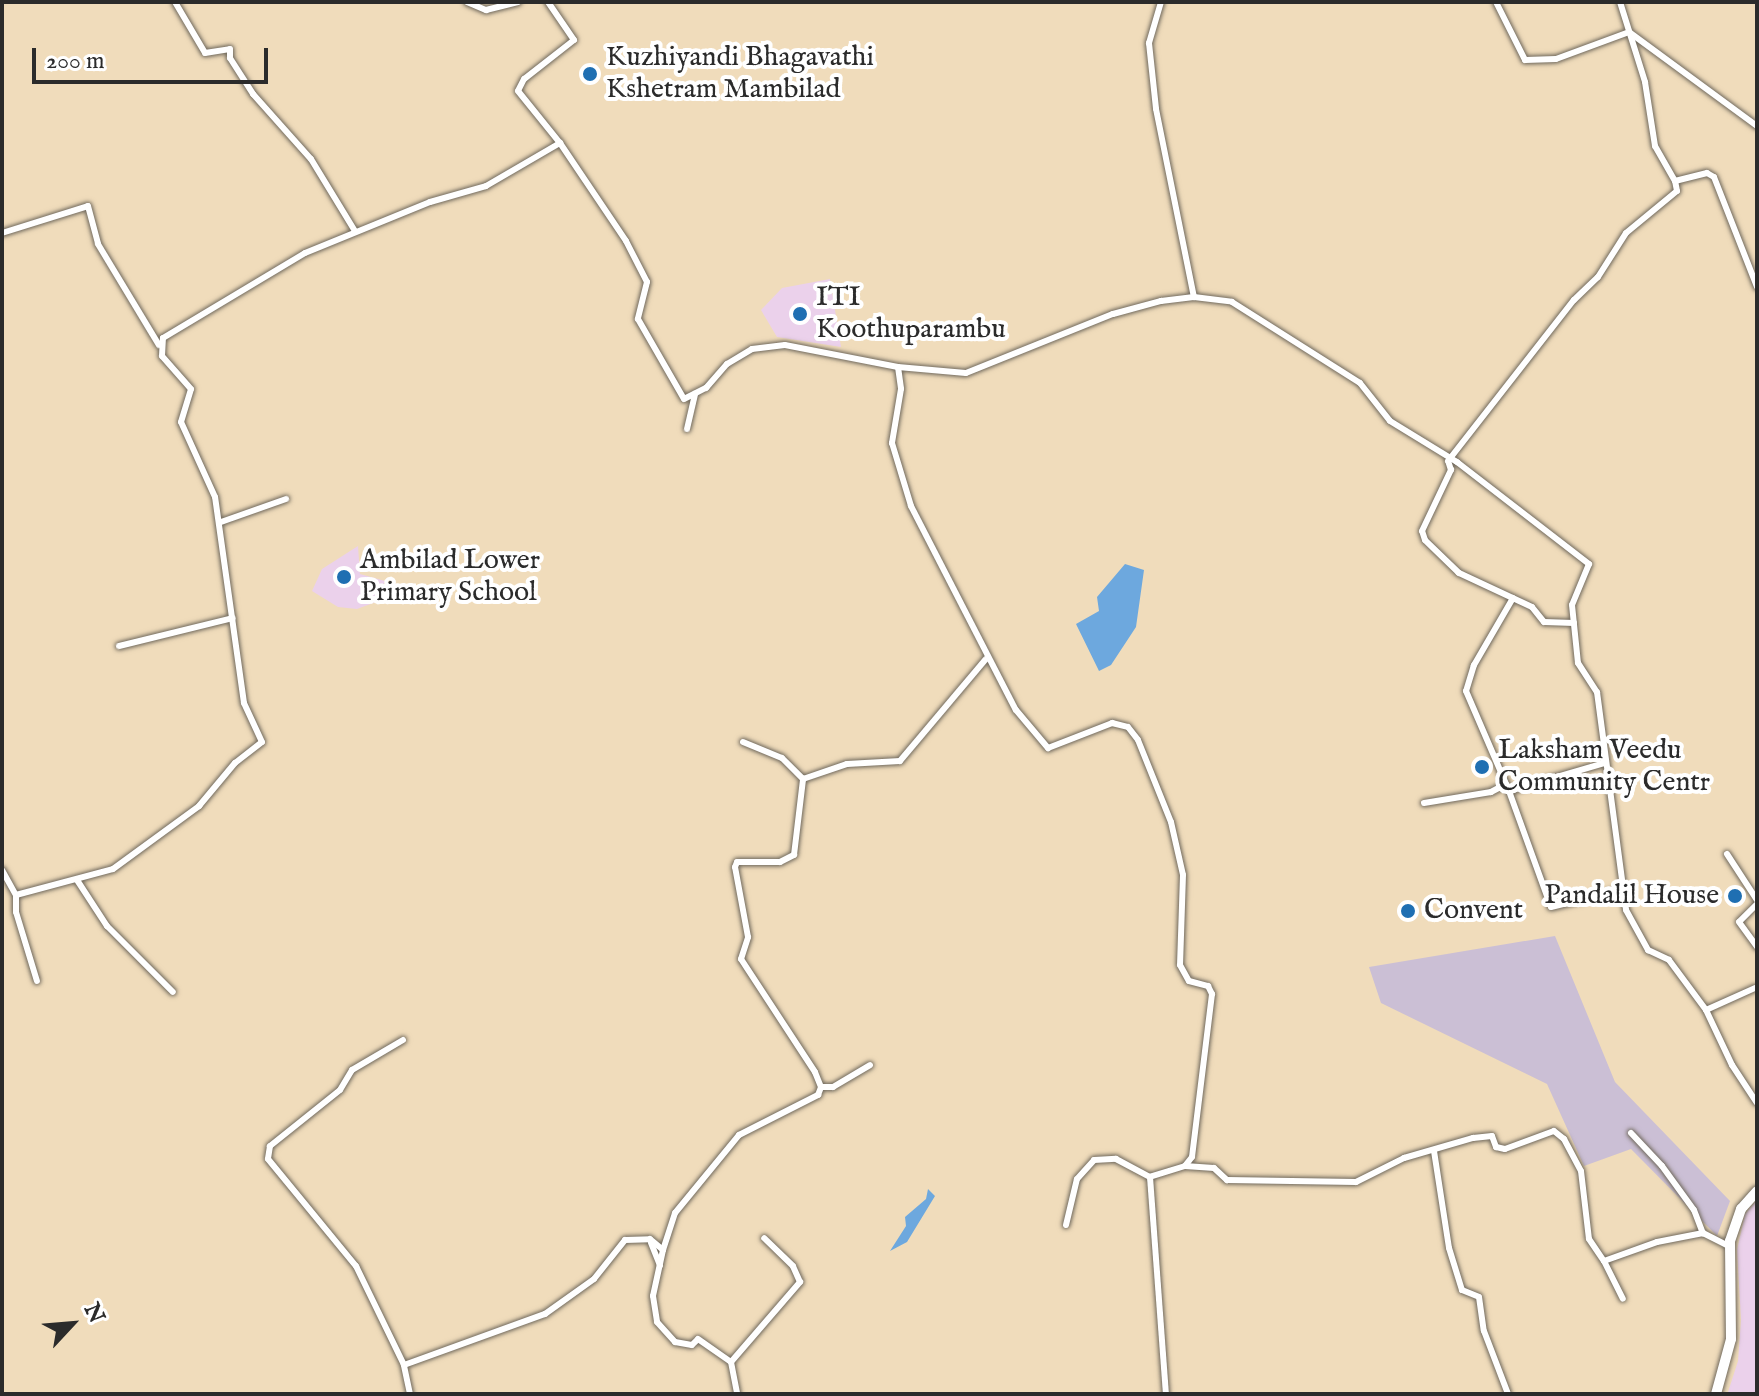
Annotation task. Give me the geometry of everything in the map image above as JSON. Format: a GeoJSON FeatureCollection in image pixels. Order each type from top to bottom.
{"type":"FeatureCollection","features":[{"type":"Feature","properties":{"kind":"main road"},"geometry":{"type":"LineString","coordinates":[[1719,1393],[1731,1339],[1729,1246],[1741,1209],[1757,1191]]}},
{"type":"Feature","properties":{"kind":"street"},"geometry":{"type":"LineString","coordinates":[[175,2],[205,53],[230,49],[230,58],[253,94],[311,159],[355,231]]}},
{"type":"Feature","properties":{"kind":"street"},"geometry":{"type":"LineString","coordinates":[[467,2],[486,10],[518,2]]}},
{"type":"Feature","properties":{"kind":"street"},"geometry":{"type":"LineString","coordinates":[[548,2],[574,40],[524,79],[518,91],[560,143],[626,241],[647,282],[638,319],[684,399],[695,394],[752,349],[785,345],[884,360],[898,367],[966,373],[1113,314],[1194,297],[1248,309],[1360,383],[1377,409],[1448,461],[1491,486],[1526,519],[1589,564],[1572,605],[1578,663],[1597,692],[1605,763],[1623,866],[1621,890],[1626,910],[1648,950],[1669,960],[1706,1010],[1732,1065],[1757,1103]]}},
{"type":"Feature","properties":{"kind":"street"},"geometry":{"type":"LineString","coordinates":[[1161,2],[1149,43],[1153,82],[1194,297]]}},
{"type":"Feature","properties":{"kind":"street"},"geometry":{"type":"LineString","coordinates":[[1496,2],[1525,60],[1556,59],[1629,32]]}},
{"type":"Feature","properties":{"kind":"street"},"geometry":{"type":"LineString","coordinates":[[1448,461],[1574,300],[1598,277],[1626,233],[1677,191],[1675,181],[1655,146],[1645,82],[1620,2]]}},
{"type":"Feature","properties":{"kind":"street"},"geometry":{"type":"LineString","coordinates":[[1629,32],[1757,126]]}},
{"type":"Feature","properties":{"kind":"street"},"geometry":{"type":"LineString","coordinates":[[159,345],[172,330],[257,286],[305,253],[355,231],[486,186],[560,143]]}},
{"type":"Feature","properties":{"kind":"street"},"geometry":{"type":"LineString","coordinates":[[1675,181],[1707,173],[1714,177],[1757,287]]}},
{"type":"Feature","properties":{"kind":"street"},"geometry":{"type":"LineString","coordinates":[[2,233],[88,206],[98,244],[159,345],[191,389],[181,422],[221,522],[244,703],[262,742],[235,763],[199,806],[113,869],[16,895]]}},
{"type":"Feature","properties":{"kind":"street"},"geometry":{"type":"LineString","coordinates":[[898,367],[901,389],[892,443],[911,506],[986,659],[1016,710],[1048,748],[1100,725],[1128,727],[1171,822],[1183,875],[1180,965],[1189,981],[1208,986],[1212,994],[1192,1157],[1185,1166]]}},
{"type":"Feature","properties":{"kind":"street"},"geometry":{"type":"LineString","coordinates":[[687,429],[695,394]]}},
{"type":"Feature","properties":{"kind":"street"},"geometry":{"type":"LineString","coordinates":[[1448,461],[1451,470],[1422,531],[1425,540],[1459,573],[1532,607],[1544,622],[1574,623]]}},
{"type":"Feature","properties":{"kind":"street"},"geometry":{"type":"LineString","coordinates":[[221,522],[286,499]]}},
{"type":"Feature","properties":{"kind":"street"},"geometry":{"type":"LineString","coordinates":[[1513,598],[1474,665],[1466,691],[1508,788],[1551,907],[1621,890]]}},
{"type":"Feature","properties":{"kind":"street"},"geometry":{"type":"LineString","coordinates":[[119,646],[233,618]]}},
{"type":"Feature","properties":{"kind":"street"},"geometry":{"type":"LineString","coordinates":[[803,779],[847,764],[900,761],[986,659]]}},
{"type":"Feature","properties":{"kind":"street"},"geometry":{"type":"LineString","coordinates":[[743,742],[782,758],[803,779]]}},
{"type":"Feature","properties":{"kind":"street"},"geometry":{"type":"LineString","coordinates":[[1424,803],[1491,792],[1605,763]]}},
{"type":"Feature","properties":{"kind":"street"},"geometry":{"type":"LineString","coordinates":[[803,779],[794,855],[780,862],[737,862],[735,867],[748,937],[741,959],[821,1087]]}},
{"type":"Feature","properties":{"kind":"street"},"geometry":{"type":"LineString","coordinates":[[1727,854],[1757,902],[1739,922],[1757,947]]}},
{"type":"Feature","properties":{"kind":"street"},"geometry":{"type":"LineString","coordinates":[[2,870],[16,895],[16,912],[37,981]]}},
{"type":"Feature","properties":{"kind":"street"},"geometry":{"type":"LineString","coordinates":[[77,880],[107,926],[173,992]]}},
{"type":"Feature","properties":{"kind":"street"},"geometry":{"type":"LineString","coordinates":[[1706,1010],[1755,988]]}},
{"type":"Feature","properties":{"kind":"street"},"geometry":{"type":"LineString","coordinates":[[403,1040],[352,1070],[340,1090],[270,1146],[268,1159],[356,1266],[404,1365],[410,1394]]}},
{"type":"Feature","properties":{"kind":"street"},"geometry":{"type":"LineString","coordinates":[[821,1087],[833,1087],[870,1065]]}},
{"type":"Feature","properties":{"kind":"street"},"geometry":{"type":"LineString","coordinates":[[737,1394],[731,1362],[698,1339],[684,1345],[665,1334],[653,1311],[663,1250],[675,1213],[739,1135],[791,1113],[818,1095],[821,1087]]}},
{"type":"Feature","properties":{"kind":"street"},"geometry":{"type":"LineString","coordinates":[[1066,1225],[1077,1179],[1094,1160],[1116,1159],[1150,1177],[1185,1166],[1214,1168],[1227,1180],[1356,1182],[1404,1158],[1487,1135],[1505,1149],[1546,1132],[1560,1133],[1581,1171],[1589,1239],[1623,1299]]}},
{"type":"Feature","properties":{"kind":"street"},"geometry":{"type":"LineString","coordinates":[[1631,1133],[1678,1188],[1703,1233],[1729,1246]]}},
{"type":"Feature","properties":{"kind":"street"},"geometry":{"type":"LineString","coordinates":[[1434,1151],[1462,1290],[1479,1297],[1484,1331],[1508,1394]]}},
{"type":"Feature","properties":{"kind":"street"},"geometry":{"type":"LineString","coordinates":[[1150,1177],[1166,1394]]}},
{"type":"Feature","properties":{"kind":"street"},"geometry":{"type":"LineString","coordinates":[[1604,1261],[1657,1242],[1703,1233]]}},
{"type":"Feature","properties":{"kind":"street"},"geometry":{"type":"LineString","coordinates":[[731,1362],[800,1282],[793,1266],[764,1238]]}},
{"type":"Feature","properties":{"kind":"street"},"geometry":{"type":"LineString","coordinates":[[404,1365],[545,1314],[594,1279],[625,1240],[650,1239],[663,1250]]}},
{"type":"Feature","properties":{"kind":"street"},"geometry":{"type":"LineString","coordinates":[[650,1239],[660,1265]]}},
{"type":"Feature","properties":{"kind":"shaded area","name":"ITI Koothuparambu"},"geometry":{"type":"Polygon","coordinates":[[[830,279],[841,347],[777,337],[761,310],[782,288],[830,279]]]}},
{"type":"Feature","properties":{"kind":"shaded area","name":"Ambilad Lower Primary School"},"geometry":{"type":"Polygon","coordinates":[[[358,546],[360,574],[385,581],[376,602],[357,609],[338,607],[312,591],[322,569],[358,546]]]}},
{"type":"Feature","properties":{"kind":"shaded area"},"geometry":{"type":"Polygon","coordinates":[[[1555,936],[1615,1082],[1730,1201],[1717,1236],[1631,1149],[1584,1166],[1547,1084],[1381,1003],[1369,967],[1555,936]]]}},
{"type":"Feature","properties":{"kind":"shaded area"},"geometry":{"type":"Polygon","coordinates":[[[1757,1200],[1757,1394],[1734,1394],[1728,1392],[1738,1361],[1741,1320],[1737,1250],[1745,1214],[1757,1200]]]}},
{"type":"Feature","properties":{"kind":"water"},"geometry":{"type":"Polygon","coordinates":[[[1125,564],[1144,570],[1136,627],[1111,665],[1099,671],[1076,624],[1099,611],[1097,597],[1125,564]]]}},
{"type":"Feature","properties":{"kind":"water"},"geometry":{"type":"Polygon","coordinates":[[[928,1189],[935,1196],[907,1242],[890,1251],[906,1226],[905,1217],[926,1199],[928,1189]]]}},
{"type":"Feature","properties":{"kind":"place","name":"Kuzhiyandi Bhagavathi Kshetram Mambilad"},"geometry":{"type":"Point","coordinates":[590,74]}},
{"type":"Feature","properties":{"kind":"place","name":"ITI Koothuparambu"},"geometry":{"type":"Point","coordinates":[800,314]}},
{"type":"Feature","properties":{"kind":"place","name":"Ambilad Lower Primary School"},"geometry":{"type":"Point","coordinates":[344,577]}},
{"type":"Feature","properties":{"kind":"place","name":"Laksham Veedu Community Centr"},"geometry":{"type":"Point","coordinates":[1482,767]}},
{"type":"Feature","properties":{"kind":"place","name":"Pandalil House"},"geometry":{"type":"Point","coordinates":[1735,896]}},
{"type":"Feature","properties":{"kind":"place","name":"Convent"},"geometry":{"type":"Point","coordinates":[1408,911]}}]}
